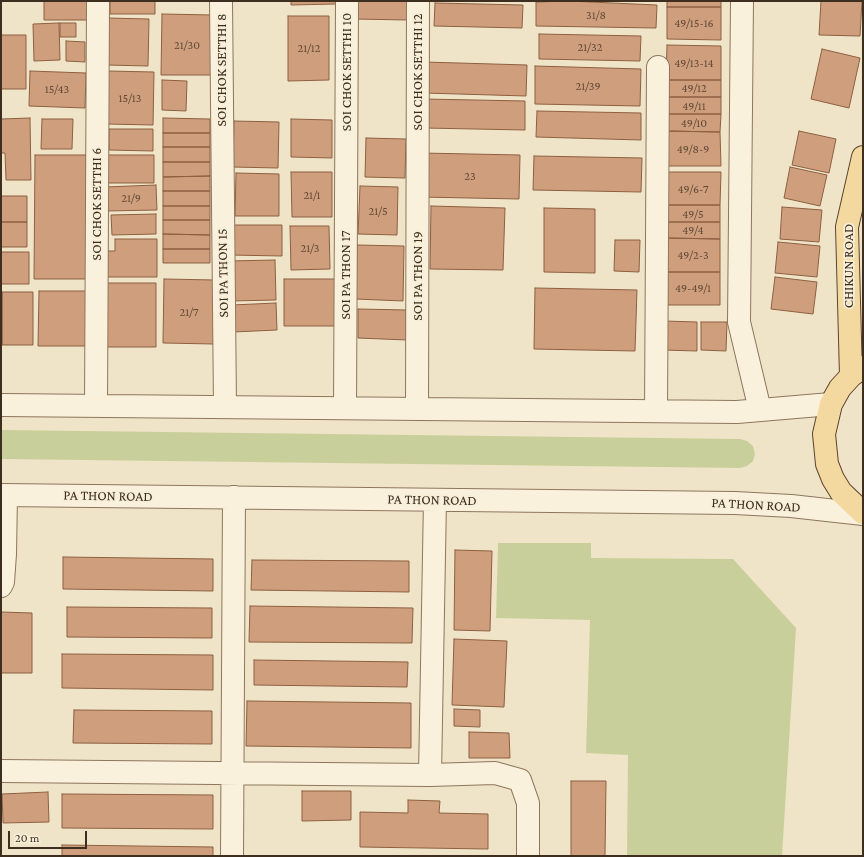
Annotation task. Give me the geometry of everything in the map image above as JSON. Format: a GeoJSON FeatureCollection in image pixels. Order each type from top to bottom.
{"type":"FeatureCollection","features":[{"type":"Feature","properties":{"kind":"main road","name":"CHIKUN ROAD"},"geometry":{"type":"LineString","coordinates":[[857,371],[847,227],[863,158]]}},
{"type":"Feature","properties":{"kind":"main road"},"geometry":{"type":"LineString","coordinates":[[857,371],[840,388],[831,404],[824,434],[827,464],[841,492],[863,514]]}},
{"type":"Feature","properties":{"kind":"street","name":"SOI CHOK SETTHI 6"},"geometry":{"type":"LineString","coordinates":[[96,406],[98,1]]}},
{"type":"Feature","properties":{"kind":"street","name":"SOI CHOK SETTHI 8"},"geometry":{"type":"LineString","coordinates":[[221,1],[222,138]]}},
{"type":"Feature","properties":{"kind":"street","name":"SOI CHOK SETTHI 10"},"geometry":{"type":"LineString","coordinates":[[346,142],[347,1]]}},
{"type":"Feature","properties":{"kind":"street","name":"SOI CHOK SETTHI 12"},"geometry":{"type":"LineString","coordinates":[[418,1],[418,143]]}},
{"type":"Feature","properties":{"kind":"street"},"geometry":{"type":"LineString","coordinates":[[742,1],[739,322],[760,410]]}},
{"type":"Feature","properties":{"kind":"street"},"geometry":{"type":"LineString","coordinates":[[656,411],[658,67]]}},
{"type":"Feature","properties":{"kind":"street","name":"SOI PA THON 15"},"geometry":{"type":"LineString","coordinates":[[222,138],[225,407]]}},
{"type":"Feature","properties":{"kind":"street","name":"SOI PA THON 17"},"geometry":{"type":"LineString","coordinates":[[345,408],[346,142]]}},
{"type":"Feature","properties":{"kind":"street","name":"SOI PA THON 19"},"geometry":{"type":"LineString","coordinates":[[417,409],[418,143]]}},
{"type":"Feature","properties":{"kind":"street"},"geometry":{"type":"LineString","coordinates":[[1,405],[737,412],[831,404]]}},
{"type":"Feature","properties":{"kind":"street"},"geometry":{"type":"LineString","coordinates":[[1,586],[3,582],[5,554],[3,495]]}},
{"type":"Feature","properties":{"kind":"street","name":"PA THON ROAD"},"geometry":{"type":"LineString","coordinates":[[3,495],[736,503],[863,514]]}},
{"type":"Feature","properties":{"kind":"street"},"geometry":{"type":"LineString","coordinates":[[232,856],[234,498]]}},
{"type":"Feature","properties":{"kind":"street"},"geometry":{"type":"LineString","coordinates":[[430,775],[435,500]]}},
{"type":"Feature","properties":{"kind":"street"},"geometry":{"type":"LineString","coordinates":[[1,771],[430,775],[495,773],[520,780],[528,803],[528,856]]}},
{"type":"Feature","properties":{"kind":"green space"},"geometry":{"type":"Polygon","coordinates":[[[1,430],[740,439],[747,441],[753,446],[755,454],[753,461],[747,466],[740,468],[1,459],[1,430]]]}},
{"type":"Feature","properties":{"kind":"green space"},"geometry":{"type":"Polygon","coordinates":[[[498,543],[591,543],[591,558],[733,559],[796,628],[782,856],[627,856],[628,755],[586,753],[590,620],[496,618],[498,543]]]}},
{"type":"Feature","properties":{"kind":"building"},"geometry":{"type":"Polygon","coordinates":[[[44,1],[87,1],[87,20],[44,20],[44,1]]]}},
{"type":"Feature","properties":{"kind":"building"},"geometry":{"type":"Polygon","coordinates":[[[110,1],[155,1],[155,14],[110,14],[110,1]]]}},
{"type":"Feature","properties":{"kind":"building"},"geometry":{"type":"Polygon","coordinates":[[[291,1],[336,1],[336,4],[291,5],[291,1]]]}},
{"type":"Feature","properties":{"kind":"building"},"geometry":{"type":"Polygon","coordinates":[[[355,1],[409,1],[408,20],[354,19],[355,1]]]}},
{"type":"Feature","properties":{"kind":"building"},"geometry":{"type":"Polygon","coordinates":[[[568,1],[657,5],[656,28],[536,26],[536,2],[568,1]]]}},
{"type":"Feature","properties":{"kind":"building"},"geometry":{"type":"Polygon","coordinates":[[[667,1],[721,1],[721,7],[667,7],[667,1]]]}},
{"type":"Feature","properties":{"kind":"building"},"geometry":{"type":"Polygon","coordinates":[[[821,1],[862,1],[860,36],[819,35],[821,1]]]}},
{"type":"Feature","properties":{"kind":"building"},"geometry":{"type":"Polygon","coordinates":[[[435,3],[523,5],[522,28],[434,26],[435,3]]]}},
{"type":"Feature","properties":{"kind":"building"},"geometry":{"type":"Polygon","coordinates":[[[667,7],[721,7],[721,40],[667,39],[667,7]]]}},
{"type":"Feature","properties":{"kind":"building"},"geometry":{"type":"Polygon","coordinates":[[[162,14],[213,15],[212,75],[161,75],[162,14]]]}},
{"type":"Feature","properties":{"kind":"building"},"geometry":{"type":"Polygon","coordinates":[[[288,16],[329,16],[329,80],[288,81],[288,16]]]}},
{"type":"Feature","properties":{"kind":"building"},"geometry":{"type":"Polygon","coordinates":[[[108,18],[149,19],[148,66],[107,65],[108,18]]]}},
{"type":"Feature","properties":{"kind":"building"},"geometry":{"type":"Polygon","coordinates":[[[59,23],[60,60],[34,61],[33,24],[59,23]]]}},
{"type":"Feature","properties":{"kind":"building"},"geometry":{"type":"Polygon","coordinates":[[[60,23],[76,23],[76,37],[60,37],[60,23]]]}},
{"type":"Feature","properties":{"kind":"building"},"geometry":{"type":"Polygon","coordinates":[[[539,34],[641,36],[640,61],[539,59],[539,34]]]}},
{"type":"Feature","properties":{"kind":"building"},"geometry":{"type":"Polygon","coordinates":[[[1,35],[26,35],[26,89],[1,89],[1,35]]]}},
{"type":"Feature","properties":{"kind":"building"},"geometry":{"type":"Polygon","coordinates":[[[66,41],[85,42],[85,62],[66,61],[66,41]]]}},
{"type":"Feature","properties":{"kind":"building"},"geometry":{"type":"Polygon","coordinates":[[[667,45],[721,46],[721,80],[666,80],[667,45]]]}},
{"type":"Feature","properties":{"kind":"building"},"geometry":{"type":"Polygon","coordinates":[[[822,49],[860,58],[849,108],[811,99],[822,49]]]}},
{"type":"Feature","properties":{"kind":"building"},"geometry":{"type":"Polygon","coordinates":[[[424,62],[527,65],[526,96],[424,93],[424,62]]]}},
{"type":"Feature","properties":{"kind":"building"},"geometry":{"type":"Polygon","coordinates":[[[535,66],[641,69],[640,106],[535,104],[535,66]]]}},
{"type":"Feature","properties":{"kind":"building"},"geometry":{"type":"Polygon","coordinates":[[[30,71],[86,73],[85,108],[29,106],[30,71]]]}},
{"type":"Feature","properties":{"kind":"building"},"geometry":{"type":"Polygon","coordinates":[[[108,71],[154,72],[153,125],[106,124],[108,71]]]}},
{"type":"Feature","properties":{"kind":"building"},"geometry":{"type":"Polygon","coordinates":[[[162,80],[187,81],[186,111],[162,110],[162,80]]]}},
{"type":"Feature","properties":{"kind":"building"},"geometry":{"type":"Polygon","coordinates":[[[666,80],[721,80],[721,97],[666,97],[666,80]]]}},
{"type":"Feature","properties":{"kind":"building"},"geometry":{"type":"Polygon","coordinates":[[[666,97],[721,97],[721,114],[666,114],[666,97]]]}},
{"type":"Feature","properties":{"kind":"building"},"geometry":{"type":"Polygon","coordinates":[[[424,99],[525,101],[525,130],[424,128],[424,99]]]}},
{"type":"Feature","properties":{"kind":"building"},"geometry":{"type":"Polygon","coordinates":[[[537,111],[641,113],[641,140],[536,137],[537,111]]]}},
{"type":"Feature","properties":{"kind":"building"},"geometry":{"type":"Polygon","coordinates":[[[666,114],[721,114],[720,132],[666,131],[666,114]]]}},
{"type":"Feature","properties":{"kind":"building"},"geometry":{"type":"Polygon","coordinates":[[[30,118],[31,180],[6,180],[5,153],[1,153],[1,119],[30,118]]]}},
{"type":"Feature","properties":{"kind":"building"},"geometry":{"type":"Polygon","coordinates":[[[163,118],[210,119],[210,133],[163,133],[163,118]]]}},
{"type":"Feature","properties":{"kind":"building"},"geometry":{"type":"Polygon","coordinates":[[[42,119],[73,119],[72,149],[41,149],[42,119]]]}},
{"type":"Feature","properties":{"kind":"building"},"geometry":{"type":"Polygon","coordinates":[[[291,119],[332,120],[332,158],[291,157],[291,119]]]}},
{"type":"Feature","properties":{"kind":"building"},"geometry":{"type":"Polygon","coordinates":[[[234,121],[279,122],[278,168],[233,167],[234,121]]]}},
{"type":"Feature","properties":{"kind":"building"},"geometry":{"type":"Polygon","coordinates":[[[109,129],[153,129],[153,151],[109,150],[109,129]]]}},
{"type":"Feature","properties":{"kind":"building"},"geometry":{"type":"Polygon","coordinates":[[[666,131],[720,132],[721,166],[666,166],[666,131]]]}},
{"type":"Feature","properties":{"kind":"building"},"geometry":{"type":"Polygon","coordinates":[[[799,131],[836,139],[829,173],[792,165],[799,131]]]}},
{"type":"Feature","properties":{"kind":"building"},"geometry":{"type":"Polygon","coordinates":[[[163,133],[210,133],[210,147],[163,147],[163,133]]]}},
{"type":"Feature","properties":{"kind":"building"},"geometry":{"type":"Polygon","coordinates":[[[366,138],[406,139],[405,178],[365,177],[366,138]]]}},
{"type":"Feature","properties":{"kind":"building"},"geometry":{"type":"Polygon","coordinates":[[[163,147],[210,147],[210,162],[163,162],[163,147]]]}},
{"type":"Feature","properties":{"kind":"building"},"geometry":{"type":"Polygon","coordinates":[[[421,153],[520,155],[519,199],[420,197],[421,153]]]}},
{"type":"Feature","properties":{"kind":"building"},"geometry":{"type":"Polygon","coordinates":[[[35,155],[90,155],[90,279],[34,279],[35,155]]]}},
{"type":"Feature","properties":{"kind":"building"},"geometry":{"type":"Polygon","coordinates":[[[106,155],[154,155],[154,183],[106,183],[106,155]]]}},
{"type":"Feature","properties":{"kind":"building"},"geometry":{"type":"Polygon","coordinates":[[[534,156],[642,158],[641,192],[533,190],[534,156]]]}},
{"type":"Feature","properties":{"kind":"building"},"geometry":{"type":"Polygon","coordinates":[[[163,162],[210,162],[210,176],[163,177],[163,162]]]}},
{"type":"Feature","properties":{"kind":"building"},"geometry":{"type":"Polygon","coordinates":[[[790,167],[827,175],[820,206],[784,198],[790,167]]]}},
{"type":"Feature","properties":{"kind":"building"},"geometry":{"type":"Polygon","coordinates":[[[291,172],[332,172],[332,217],[292,217],[291,172]]]}},
{"type":"Feature","properties":{"kind":"building"},"geometry":{"type":"Polygon","coordinates":[[[666,172],[721,172],[720,205],[666,205],[666,172]]]}},
{"type":"Feature","properties":{"kind":"building"},"geometry":{"type":"Polygon","coordinates":[[[236,173],[279,174],[279,216],[235,216],[236,173]]]}},
{"type":"Feature","properties":{"kind":"building"},"geometry":{"type":"Polygon","coordinates":[[[210,176],[210,191],[163,191],[163,177],[210,176]]]}},
{"type":"Feature","properties":{"kind":"building"},"geometry":{"type":"Polygon","coordinates":[[[156,185],[157,210],[106,211],[105,187],[156,185]]]}},
{"type":"Feature","properties":{"kind":"building"},"geometry":{"type":"Polygon","coordinates":[[[360,186],[398,187],[397,235],[358,234],[360,186]]]}},
{"type":"Feature","properties":{"kind":"building"},"geometry":{"type":"Polygon","coordinates":[[[163,191],[210,191],[210,206],[163,206],[163,191]]]}},
{"type":"Feature","properties":{"kind":"building"},"geometry":{"type":"Polygon","coordinates":[[[1,196],[27,196],[27,222],[1,222],[1,196]]]}},
{"type":"Feature","properties":{"kind":"building"},"geometry":{"type":"Polygon","coordinates":[[[666,205],[720,205],[720,222],[666,222],[666,205]]]}},
{"type":"Feature","properties":{"kind":"building"},"geometry":{"type":"Polygon","coordinates":[[[163,206],[210,206],[210,220],[163,220],[163,206]]]}},
{"type":"Feature","properties":{"kind":"building"},"geometry":{"type":"Polygon","coordinates":[[[431,206],[505,208],[503,270],[430,269],[431,206]]]}},
{"type":"Feature","properties":{"kind":"building"},"geometry":{"type":"Polygon","coordinates":[[[782,207],[822,210],[819,242],[780,239],[782,207]]]}},
{"type":"Feature","properties":{"kind":"building"},"geometry":{"type":"Polygon","coordinates":[[[544,208],[595,209],[595,273],[544,272],[544,208]]]}},
{"type":"Feature","properties":{"kind":"building"},"geometry":{"type":"Polygon","coordinates":[[[156,214],[156,234],[112,235],[111,215],[156,214]]]}},
{"type":"Feature","properties":{"kind":"building"},"geometry":{"type":"Polygon","coordinates":[[[163,220],[210,220],[210,235],[163,234],[163,220]]]}},
{"type":"Feature","properties":{"kind":"building"},"geometry":{"type":"Polygon","coordinates":[[[1,222],[27,222],[27,247],[1,247],[1,222]]]}},
{"type":"Feature","properties":{"kind":"building"},"geometry":{"type":"Polygon","coordinates":[[[666,222],[720,222],[720,239],[666,238],[666,222]]]}},
{"type":"Feature","properties":{"kind":"building"},"geometry":{"type":"Polygon","coordinates":[[[229,225],[282,225],[282,256],[229,255],[229,225]]]}},
{"type":"Feature","properties":{"kind":"building"},"geometry":{"type":"Polygon","coordinates":[[[290,226],[329,226],[330,269],[291,270],[290,226]]]}},
{"type":"Feature","properties":{"kind":"building"},"geometry":{"type":"Polygon","coordinates":[[[163,234],[210,235],[210,249],[163,249],[163,234]]]}},
{"type":"Feature","properties":{"kind":"building"},"geometry":{"type":"Polygon","coordinates":[[[666,238],[720,239],[720,272],[666,272],[666,238]]]}},
{"type":"Feature","properties":{"kind":"building"},"geometry":{"type":"Polygon","coordinates":[[[115,239],[157,239],[157,277],[100,277],[100,251],[115,251],[115,239]]]}},
{"type":"Feature","properties":{"kind":"building"},"geometry":{"type":"Polygon","coordinates":[[[615,240],[640,240],[639,272],[614,271],[615,240]]]}},
{"type":"Feature","properties":{"kind":"building"},"geometry":{"type":"Polygon","coordinates":[[[778,242],[820,246],[817,277],[775,273],[778,242]]]}},
{"type":"Feature","properties":{"kind":"building"},"geometry":{"type":"Polygon","coordinates":[[[357,245],[404,246],[403,301],[356,299],[357,245]]]}},
{"type":"Feature","properties":{"kind":"building"},"geometry":{"type":"Polygon","coordinates":[[[163,249],[210,249],[210,263],[163,263],[163,249]]]}},
{"type":"Feature","properties":{"kind":"building"},"geometry":{"type":"Polygon","coordinates":[[[1,252],[29,252],[29,284],[1,284],[1,252]]]}},
{"type":"Feature","properties":{"kind":"building"},"geometry":{"type":"Polygon","coordinates":[[[275,260],[276,300],[230,301],[229,261],[275,260]]]}},
{"type":"Feature","properties":{"kind":"building"},"geometry":{"type":"Polygon","coordinates":[[[666,272],[720,272],[720,305],[666,305],[666,272]]]}},
{"type":"Feature","properties":{"kind":"building"},"geometry":{"type":"Polygon","coordinates":[[[775,277],[817,282],[813,314],[771,309],[775,277]]]}},
{"type":"Feature","properties":{"kind":"building"},"geometry":{"type":"Polygon","coordinates":[[[164,279],[215,280],[214,344],[163,343],[164,279]]]}},
{"type":"Feature","properties":{"kind":"building"},"geometry":{"type":"Polygon","coordinates":[[[284,279],[337,279],[337,326],[284,326],[284,279]]]}},
{"type":"Feature","properties":{"kind":"building"},"geometry":{"type":"Polygon","coordinates":[[[102,283],[156,283],[156,347],[102,347],[102,283]]]}},
{"type":"Feature","properties":{"kind":"building"},"geometry":{"type":"Polygon","coordinates":[[[535,288],[637,290],[635,351],[534,349],[535,288]]]}},
{"type":"Feature","properties":{"kind":"building"},"geometry":{"type":"Polygon","coordinates":[[[39,291],[87,291],[87,346],[38,346],[39,291]]]}},
{"type":"Feature","properties":{"kind":"building"},"geometry":{"type":"Polygon","coordinates":[[[2,292],[2,345],[1,345],[2,292]]]}},
{"type":"Feature","properties":{"kind":"building"},"geometry":{"type":"Polygon","coordinates":[[[2,292],[33,292],[33,345],[2,345],[2,292]]]}},
{"type":"Feature","properties":{"kind":"building"},"geometry":{"type":"Polygon","coordinates":[[[276,303],[277,330],[233,332],[232,305],[276,303]]]}},
{"type":"Feature","properties":{"kind":"building"},"geometry":{"type":"Polygon","coordinates":[[[358,309],[407,310],[407,340],[358,338],[358,309]]]}},
{"type":"Feature","properties":{"kind":"building"},"geometry":{"type":"Polygon","coordinates":[[[664,321],[697,322],[697,351],[664,350],[664,321]]]}},
{"type":"Feature","properties":{"kind":"building"},"geometry":{"type":"Polygon","coordinates":[[[701,322],[727,322],[726,351],[701,350],[701,322]]]}},
{"type":"Feature","properties":{"kind":"building"},"geometry":{"type":"Polygon","coordinates":[[[455,550],[492,551],[490,631],[454,630],[455,550]]]}},
{"type":"Feature","properties":{"kind":"building"},"geometry":{"type":"Polygon","coordinates":[[[63,557],[213,559],[213,591],[63,589],[63,557]]]}},
{"type":"Feature","properties":{"kind":"building"},"geometry":{"type":"Polygon","coordinates":[[[252,560],[409,561],[409,592],[251,590],[252,560]]]}},
{"type":"Feature","properties":{"kind":"building"},"geometry":{"type":"Polygon","coordinates":[[[250,606],[413,608],[412,643],[249,642],[250,606]]]}},
{"type":"Feature","properties":{"kind":"building"},"geometry":{"type":"Polygon","coordinates":[[[67,607],[212,608],[212,638],[67,637],[67,607]]]}},
{"type":"Feature","properties":{"kind":"building"},"geometry":{"type":"Polygon","coordinates":[[[1,612],[32,613],[32,673],[1,673],[1,612]]]}},
{"type":"Feature","properties":{"kind":"building"},"geometry":{"type":"Polygon","coordinates":[[[454,639],[507,641],[504,707],[452,705],[454,639]]]}},
{"type":"Feature","properties":{"kind":"building"},"geometry":{"type":"Polygon","coordinates":[[[62,654],[213,655],[213,690],[62,688],[62,654]]]}},
{"type":"Feature","properties":{"kind":"building"},"geometry":{"type":"Polygon","coordinates":[[[254,660],[408,662],[407,687],[254,685],[254,660]]]}},
{"type":"Feature","properties":{"kind":"building"},"geometry":{"type":"Polygon","coordinates":[[[247,701],[411,703],[411,748],[246,746],[247,701]]]}},
{"type":"Feature","properties":{"kind":"building"},"geometry":{"type":"Polygon","coordinates":[[[454,709],[480,710],[480,727],[454,726],[454,709]]]}},
{"type":"Feature","properties":{"kind":"building"},"geometry":{"type":"Polygon","coordinates":[[[74,710],[212,711],[212,744],[73,743],[74,710]]]}},
{"type":"Feature","properties":{"kind":"building"},"geometry":{"type":"Polygon","coordinates":[[[469,732],[509,733],[510,758],[469,758],[469,732]]]}},
{"type":"Feature","properties":{"kind":"building"},"geometry":{"type":"Polygon","coordinates":[[[571,781],[606,781],[605,856],[571,856],[571,781]]]}},
{"type":"Feature","properties":{"kind":"building"},"geometry":{"type":"Polygon","coordinates":[[[302,791],[351,791],[351,820],[302,821],[302,791]]]}},
{"type":"Feature","properties":{"kind":"building"},"geometry":{"type":"Polygon","coordinates":[[[48,792],[49,822],[3,823],[2,794],[48,792]]]}},
{"type":"Feature","properties":{"kind":"building"},"geometry":{"type":"Polygon","coordinates":[[[62,794],[213,795],[213,829],[62,828],[62,794]]]}},
{"type":"Feature","properties":{"kind":"building"},"geometry":{"type":"Polygon","coordinates":[[[408,800],[440,801],[439,813],[488,814],[488,849],[360,847],[360,812],[408,813],[408,800]]]}},
{"type":"Feature","properties":{"kind":"building"},"geometry":{"type":"Polygon","coordinates":[[[62,845],[213,847],[213,856],[62,856],[62,845]]]}}]}
